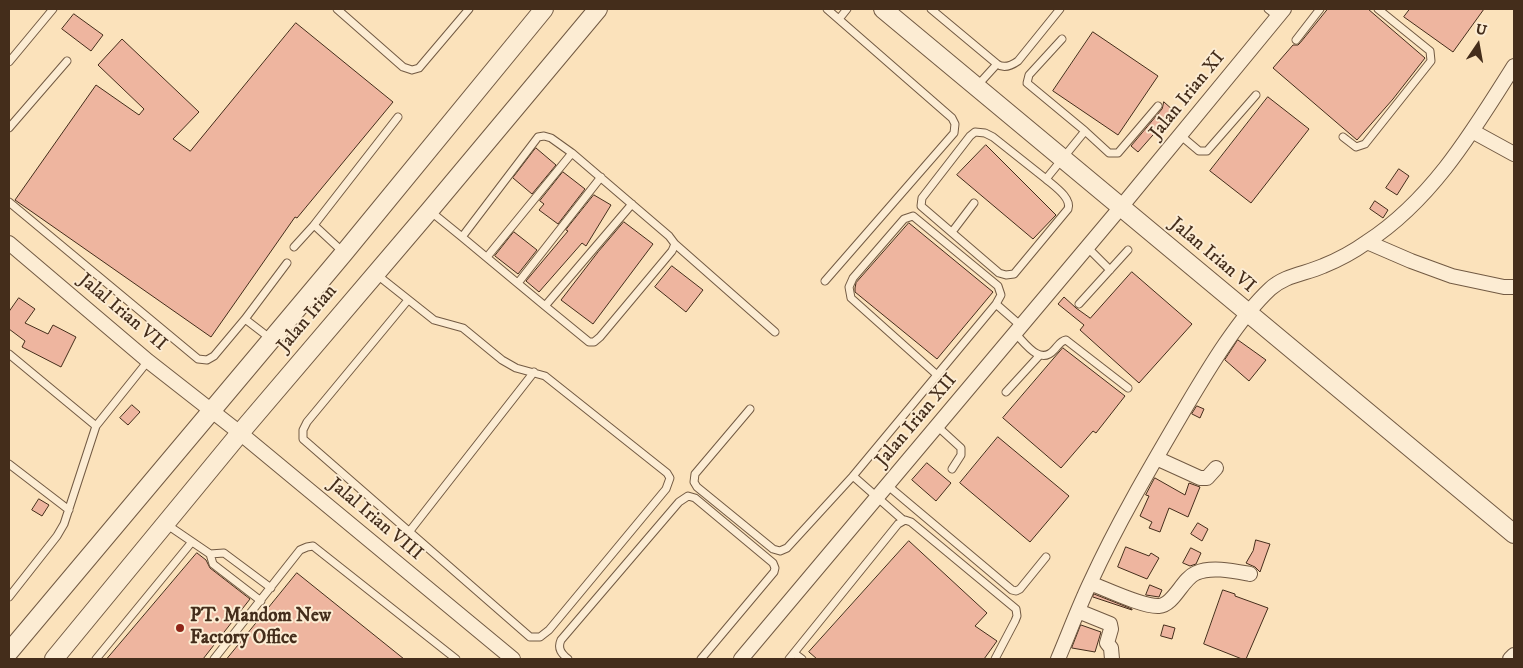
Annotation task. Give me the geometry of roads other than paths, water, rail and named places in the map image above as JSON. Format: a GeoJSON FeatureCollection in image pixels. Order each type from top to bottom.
{"type":"FeatureCollection","features":[{"type":"Feature","properties":{"kind":"street","name":"Jalan Irian"},"geometry":{"type":"LineString","coordinates":[[9,652],[344,253],[544,9]]}},
{"type":"Feature","properties":{"kind":"street","name":"Jalan Irian"},"geometry":{"type":"LineString","coordinates":[[54,659],[240,433],[598,9]]}},
{"type":"Feature","properties":{"kind":"street","name":"Jalan Irian VI"},"geometry":{"type":"LineString","coordinates":[[882,9],[1514,534]]}},
{"type":"Feature","properties":{"kind":"street","name":"Jalan Irian XI"},"geometry":{"type":"LineString","coordinates":[[1121,207],[1277,11]]}},
{"type":"Feature","properties":{"kind":"street"},"geometry":{"type":"LineString","coordinates":[[1058,659],[1090,583],[1132,498],[1206,373],[1248,314],[1277,284],[1295,274],[1322,267],[1348,254],[1394,223],[1441,174],[1472,131],[1514,66]]}},
{"type":"Feature","properties":{"kind":"street"},"geometry":{"type":"LineString","coordinates":[[1472,131],[1514,154]]}},
{"type":"Feature","properties":{"kind":"street","name":"Jalan Irian XII"},"geometry":{"type":"LineString","coordinates":[[741,659],[1121,207]]}},
{"type":"Feature","properties":{"kind":"street","name":"Jalal Irian VII"},"geometry":{"type":"LineString","coordinates":[[9,242],[148,361],[212,411]]}},
{"type":"Feature","properties":{"kind":"street"},"geometry":{"type":"LineString","coordinates":[[1367,242],[1452,276],[1504,287],[1514,287]]}},
{"type":"Feature","properties":{"kind":"street","name":"Jalal Irian VIII"},"geometry":{"type":"LineString","coordinates":[[212,411],[513,659]]}},
{"type":"Feature","properties":{"kind":"street"},"geometry":{"type":"LineString","coordinates":[[1156,458],[1200,478],[1207,478],[1216,468]]}},
{"type":"Feature","properties":{"kind":"street"},"geometry":{"type":"LineString","coordinates":[[1090,583],[1147,604],[1162,606],[1195,574],[1219,570],[1250,574]]}},
{"type":"Feature","properties":{"kind":"street"},"geometry":{"type":"LineString","coordinates":[[1078,612],[1110,624],[1111,629],[1107,643],[1111,648],[1112,659]]}},
{"type":"Feature","properties":{"kind":"street"},"geometry":{"type":"LineString","coordinates":[[1510,659],[1514,654]]}},
{"type":"Feature","properties":{"kind":"lane"},"geometry":{"type":"LineString","coordinates":[[9,62],[53,9]]}},
{"type":"Feature","properties":{"kind":"lane"},"geometry":{"type":"LineString","coordinates":[[337,9],[399,64],[412,70],[419,68],[469,9]]}},
{"type":"Feature","properties":{"kind":"lane"},"geometry":{"type":"LineString","coordinates":[[825,281],[954,132],[955,124],[952,118],[827,9]]}},
{"type":"Feature","properties":{"kind":"lane"},"geometry":{"type":"LineString","coordinates":[[838,19],[847,9]]}},
{"type":"Feature","properties":{"kind":"lane"},"geometry":{"type":"LineString","coordinates":[[931,9],[997,64],[1006,66],[1018,61],[1060,9]]}},
{"type":"Feature","properties":{"kind":"lane"},"geometry":{"type":"LineString","coordinates":[[1296,40],[1320,9]]}},
{"type":"Feature","properties":{"kind":"lane"},"geometry":{"type":"LineString","coordinates":[[1343,138],[1356,147],[1365,144],[1431,61],[1430,51],[1378,9]]}},
{"type":"Feature","properties":{"kind":"lane"},"geometry":{"type":"LineString","coordinates":[[1062,39],[1029,75],[1027,83],[1109,152],[1118,153],[1158,106]]}},
{"type":"Feature","properties":{"kind":"lane"},"geometry":{"type":"LineString","coordinates":[[9,128],[67,61]]}},
{"type":"Feature","properties":{"kind":"lane"},"geometry":{"type":"LineString","coordinates":[[976,88],[997,64]]}},
{"type":"Feature","properties":{"kind":"lane"},"geometry":{"type":"LineString","coordinates":[[1180,135],[1199,151],[1211,149],[1256,95]]}},
{"type":"Feature","properties":{"kind":"lane"},"geometry":{"type":"LineString","coordinates":[[294,246],[314,225],[398,117]]}},
{"type":"Feature","properties":{"kind":"lane"},"geometry":{"type":"LineString","coordinates":[[1046,179],[1085,131]]}},
{"type":"Feature","properties":{"kind":"lane"},"geometry":{"type":"LineString","coordinates":[[975,132],[985,133],[993,137],[1046,179],[1068,200],[1069,207],[1014,274],[1006,275],[999,273],[924,209],[921,201],[975,132]]}},
{"type":"Feature","properties":{"kind":"lane"},"geometry":{"type":"LineString","coordinates":[[462,237],[538,137],[551,138],[572,153],[669,236],[674,244],[775,332]]}},
{"type":"Feature","properties":{"kind":"lane"},"geometry":{"type":"LineString","coordinates":[[487,257],[572,153]]}},
{"type":"Feature","properties":{"kind":"lane"},"geometry":{"type":"LineString","coordinates":[[518,283],[601,178]]}},
{"type":"Feature","properties":{"kind":"lane"},"geometry":{"type":"LineString","coordinates":[[9,202],[198,359],[207,360],[214,356],[245,319],[287,263]]}},
{"type":"Feature","properties":{"kind":"lane"},"geometry":{"type":"LineString","coordinates":[[952,232],[974,203]]}},
{"type":"Feature","properties":{"kind":"lane"},"geometry":{"type":"LineString","coordinates":[[545,306],[632,204]]}},
{"type":"Feature","properties":{"kind":"lane"},"geometry":{"type":"LineString","coordinates":[[430,210],[589,342],[594,342],[600,337],[672,251],[674,244]]}},
{"type":"Feature","properties":{"kind":"lane"},"geometry":{"type":"LineString","coordinates":[[750,409],[695,474],[694,482],[697,487],[773,548],[780,551],[787,548],[853,476],[996,304],[1001,295],[998,286],[914,216],[908,216],[853,278],[849,287],[851,298],[936,374]]}},
{"type":"Feature","properties":{"kind":"lane"},"geometry":{"type":"LineString","coordinates":[[314,225],[344,253]]}},
{"type":"Feature","properties":{"kind":"lane"},"geometry":{"type":"LineString","coordinates":[[1087,247],[1110,270]]}},
{"type":"Feature","properties":{"kind":"lane"},"geometry":{"type":"LineString","coordinates":[[1079,304],[1128,250]]}},
{"type":"Feature","properties":{"kind":"lane"},"geometry":{"type":"LineString","coordinates":[[375,273],[434,320],[464,328],[502,360],[516,368],[545,376],[667,473],[670,478],[666,489],[549,630],[540,637],[530,637],[303,439],[302,432],[307,422],[408,300]]}},
{"type":"Feature","properties":{"kind":"lane"},"geometry":{"type":"LineString","coordinates":[[996,304],[1039,356]]}},
{"type":"Feature","properties":{"kind":"lane"},"geometry":{"type":"LineString","coordinates":[[245,319],[272,339]]}},
{"type":"Feature","properties":{"kind":"lane"},"geometry":{"type":"LineString","coordinates":[[1006,392],[1039,356],[1049,355],[1062,341],[1066,340],[1128,388]]}},
{"type":"Feature","properties":{"kind":"lane"},"geometry":{"type":"LineString","coordinates":[[9,354],[96,426]]}},
{"type":"Feature","properties":{"kind":"lane"},"geometry":{"type":"LineString","coordinates":[[9,597],[57,536],[69,510],[96,426],[148,361]]}},
{"type":"Feature","properties":{"kind":"lane"},"geometry":{"type":"LineString","coordinates":[[409,532],[534,372]]}},
{"type":"Feature","properties":{"kind":"lane"},"geometry":{"type":"LineString","coordinates":[[937,426],[961,448],[961,455],[952,470]]}},
{"type":"Feature","properties":{"kind":"lane"},"geometry":{"type":"LineString","coordinates":[[9,464],[69,510]]}},
{"type":"Feature","properties":{"kind":"lane"},"geometry":{"type":"LineString","coordinates":[[853,476],[903,520],[911,522],[1016,609],[1017,616],[1015,621],[995,659]]}},
{"type":"Feature","properties":{"kind":"lane"},"geometry":{"type":"LineString","coordinates":[[888,485],[1012,590],[1020,589],[1046,557]]}},
{"type":"Feature","properties":{"kind":"lane"},"geometry":{"type":"LineString","coordinates":[[568,659],[561,653],[559,648],[560,640],[679,502],[683,498],[690,496],[759,551],[773,563],[775,568],[774,572],[701,659]]}},
{"type":"Feature","properties":{"kind":"lane"},"geometry":{"type":"LineString","coordinates":[[789,659],[895,527],[903,520]]}},
{"type":"Feature","properties":{"kind":"lane"},"geometry":{"type":"LineString","coordinates":[[166,524],[191,543],[210,554],[224,552],[271,588]]}},
{"type":"Feature","properties":{"kind":"lane"},"geometry":{"type":"LineString","coordinates":[[96,659],[191,543]]}},
{"type":"Feature","properties":{"kind":"lane"},"geometry":{"type":"LineString","coordinates":[[214,659],[300,550],[307,547],[316,548],[456,659]]}},
{"type":"Feature","properties":{"kind":"lane"},"geometry":{"type":"LineString","coordinates":[[210,554],[213,564],[261,601]]}},
{"type":"Feature","properties":{"kind":"lane"},"geometry":{"type":"LineString","coordinates":[[794,653],[802,659]]}},
{"type":"Feature","properties":{"kind":"place","name":"PT. Mandom New Factory Office"},"geometry":{"type":"Point","coordinates":[180,628]}}]}
